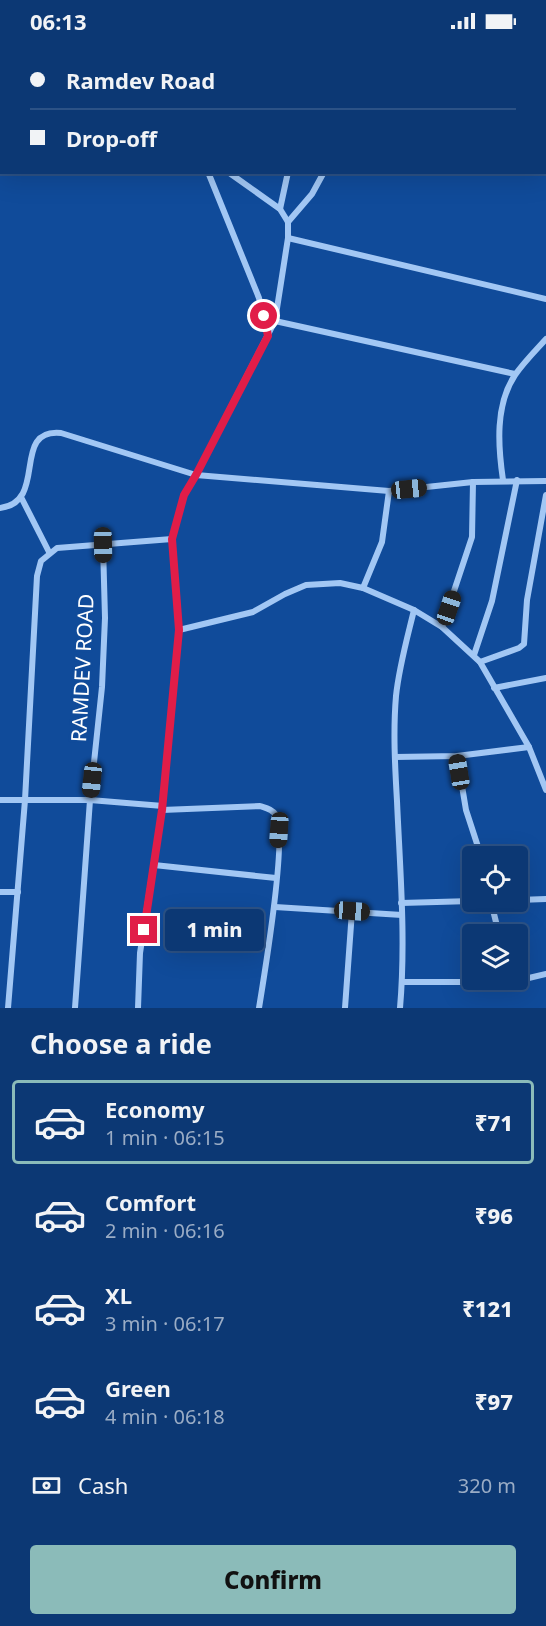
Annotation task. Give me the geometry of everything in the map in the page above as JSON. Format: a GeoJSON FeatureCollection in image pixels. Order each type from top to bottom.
{"type":"FeatureCollection","features":[{"type":"Feature","properties":{"kind":"street"},"geometry":{"type":"LineString","coordinates":[[209,174],[259,298],[268,336]]}},
{"type":"Feature","properties":{"kind":"street"},"geometry":{"type":"LineString","coordinates":[[138,1008],[140,953],[163,808],[179,630],[172,539],[184,495],[275,321],[288,238],[288,222],[280,209],[231,174]]}},
{"type":"Feature","properties":{"kind":"street"},"geometry":{"type":"LineString","coordinates":[[280,209],[288,174]]}},
{"type":"Feature","properties":{"kind":"street"},"geometry":{"type":"LineString","coordinates":[[288,222],[312,194],[323,174]]}},
{"type":"Feature","properties":{"kind":"street"},"geometry":{"type":"LineString","coordinates":[[288,238],[546,299]]}},
{"type":"Feature","properties":{"kind":"street"},"geometry":{"type":"LineString","coordinates":[[275,321],[516,374]]}},
{"type":"Feature","properties":{"kind":"street"},"geometry":{"type":"LineString","coordinates":[[503,480],[499,452],[501,416],[508,389],[516,374],[546,339]]}},
{"type":"Feature","properties":{"kind":"street"},"geometry":{"type":"LineString","coordinates":[[0,508],[14,503],[21,497],[36,441],[42,435],[50,432],[196,475],[389,491],[503,480],[546,481]]}},
{"type":"Feature","properties":{"kind":"street"},"geometry":{"type":"LineString","coordinates":[[474,655],[492,601],[517,480]]}},
{"type":"Feature","properties":{"kind":"street"},"geometry":{"type":"LineString","coordinates":[[442,627],[472,537],[473,482]]}},
{"type":"Feature","properties":{"kind":"street"},"geometry":{"type":"LineString","coordinates":[[363,588],[382,542],[389,491]]}},
{"type":"Feature","properties":{"kind":"street"},"geometry":{"type":"LineString","coordinates":[[480,662],[519,648],[524,644],[527,600],[546,495]]}},
{"type":"Feature","properties":{"kind":"street"},"geometry":{"type":"LineString","coordinates":[[21,497],[50,552]]}},
{"type":"Feature","properties":{"kind":"street"},"geometry":{"type":"LineString","coordinates":[[8,1008],[25,800],[37,576],[41,561],[57,548],[68,546],[172,539]]}},
{"type":"Feature","properties":{"kind":"street","name":"RAMDEV ROAD"},"geometry":{"type":"LineString","coordinates":[[75,1008],[90,800],[102,687],[105,618],[103,545]]}},
{"type":"Feature","properties":{"kind":"street"},"geometry":{"type":"LineString","coordinates":[[179,630],[253,612],[306,585],[340,584],[363,588],[414,610],[442,627],[480,662],[529,747],[546,790]]}},
{"type":"Feature","properties":{"kind":"street"},"geometry":{"type":"LineString","coordinates":[[400,1008],[402,915],[394,757],[396,697],[401,662],[414,610]]}},
{"type":"Feature","properties":{"kind":"street"},"geometry":{"type":"LineString","coordinates":[[494,688],[546,678]]}},
{"type":"Feature","properties":{"kind":"street"},"geometry":{"type":"LineString","coordinates":[[394,757],[457,756],[529,747]]}},
{"type":"Feature","properties":{"kind":"street"},"geometry":{"type":"LineString","coordinates":[[457,756],[466,810],[479,846]]}},
{"type":"Feature","properties":{"kind":"street"},"geometry":{"type":"LineString","coordinates":[[0,800],[90,800],[163,808],[260,806],[270,809],[277,817],[279,830],[274,907],[259,1008]]}},
{"type":"Feature","properties":{"kind":"street"},"geometry":{"type":"LineString","coordinates":[[154,865],[276,878]]}},
{"type":"Feature","properties":{"kind":"street"},"geometry":{"type":"LineString","coordinates":[[0,892],[18,892]]}},
{"type":"Feature","properties":{"kind":"street"},"geometry":{"type":"LineString","coordinates":[[528,900],[546,899]]}},
{"type":"Feature","properties":{"kind":"street"},"geometry":{"type":"LineString","coordinates":[[401,903],[462,902]]}},
{"type":"Feature","properties":{"kind":"street"},"geometry":{"type":"LineString","coordinates":[[274,907],[402,915]]}},
{"type":"Feature","properties":{"kind":"street"},"geometry":{"type":"LineString","coordinates":[[345,1008],[352,911]]}},
{"type":"Feature","properties":{"kind":"street"},"geometry":{"type":"LineString","coordinates":[[528,978],[546,974]]}},
{"type":"Feature","properties":{"kind":"street"},"geometry":{"type":"LineString","coordinates":[[402,982],[462,981]]}},
{"type":"Feature","properties":{"kind":"route"},"geometry":{"type":"LineString","coordinates":[[144,930],[162,810],[179,630],[172,539],[184,495],[268,336],[264,316]]}}]}
